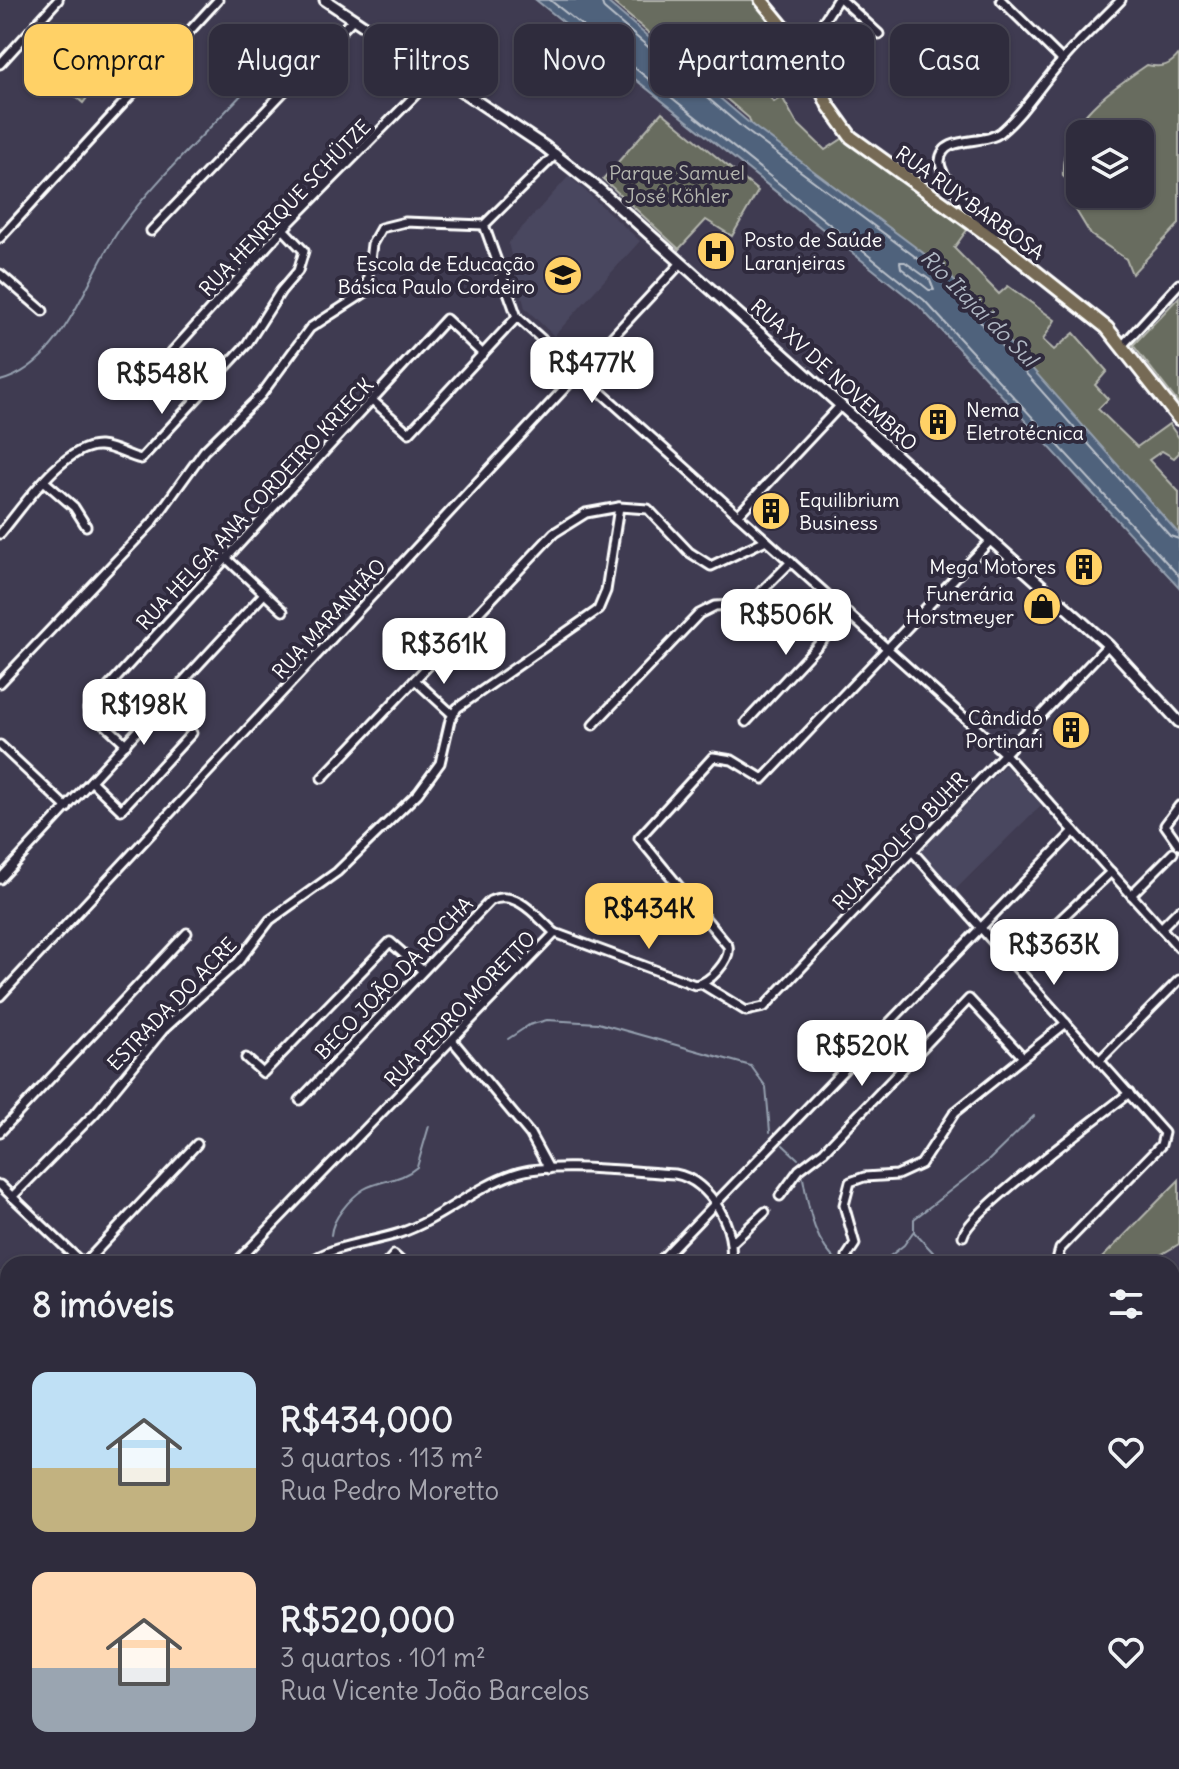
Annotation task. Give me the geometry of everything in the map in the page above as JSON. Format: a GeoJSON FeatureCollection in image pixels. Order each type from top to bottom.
{"type":"FeatureCollection","features":[{"type":"Feature","properties":{"kind":"main road","name":"RUA XV DE NOVEMBRO"},"geometry":{"type":"LineString","coordinates":[[325,0],[364,26]]}},
{"type":"Feature","properties":{"kind":"main road","name":"RUA RUY BARBOSA"},"geometry":{"type":"LineString","coordinates":[[761,0],[781,24]]}},
{"type":"Feature","properties":{"kind":"main road","name":"RUA XV DE NOVEMBRO"},"geometry":{"type":"LineString","coordinates":[[469,96],[556,154],[681,263],[1108,645],[1179,722]]}},
{"type":"Feature","properties":{"kind":"main road","name":"RUA RUY BARBOSA"},"geometry":{"type":"LineString","coordinates":[[824,96],[851,137],[1006,248],[1107,328],[1179,419]]}},
{"type":"Feature","properties":{"kind":"street"},"geometry":{"type":"LineString","coordinates":[[0,64],[58,0]]}},
{"type":"Feature","properties":{"kind":"street"},"geometry":{"type":"LineString","coordinates":[[0,238],[218,0]]}},
{"type":"Feature","properties":{"kind":"street"},"geometry":{"type":"LineString","coordinates":[[823,24],[840,0],[879,34]]}},
{"type":"Feature","properties":{"kind":"street"},"geometry":{"type":"LineString","coordinates":[[1001,0],[1062,60]]}},
{"type":"Feature","properties":{"kind":"street"},"geometry":{"type":"LineString","coordinates":[[1006,248],[950,182],[940,159],[950,145],[985,142],[1003,131],[1062,60],[1119,1]]}},
{"type":"Feature","properties":{"kind":"street"},"geometry":{"type":"LineString","coordinates":[[151,231],[353,19]]}},
{"type":"Feature","properties":{"kind":"street","name":"RUA HENRIQUE SCHÜTZE"},"geometry":{"type":"LineString","coordinates":[[159,366],[283,229],[414,96]]}},
{"type":"Feature","properties":{"kind":"street"},"geometry":{"type":"LineString","coordinates":[[0,683],[152,523],[204,451],[261,395],[310,328],[366,292],[372,244],[381,228],[405,222],[484,225],[556,154]]}},
{"type":"Feature","properties":{"kind":"street"},"geometry":{"type":"LineString","coordinates":[[484,225],[517,317],[1005,754],[1179,948]]}},
{"type":"Feature","properties":{"kind":"street"},"geometry":{"type":"LineString","coordinates":[[0,534],[65,460],[87,446],[105,446],[141,459],[235,360],[298,271],[304,251],[283,229]]}},
{"type":"Feature","properties":{"kind":"street","name":"RUA MARANHÃO"},"geometry":{"type":"LineString","coordinates":[[0,996],[681,263]]}},
{"type":"Feature","properties":{"kind":"street"},"geometry":{"type":"LineString","coordinates":[[0,274],[43,311]]}},
{"type":"Feature","properties":{"kind":"street"},"geometry":{"type":"LineString","coordinates":[[1122,346],[1179,284]]}},
{"type":"Feature","properties":{"kind":"street"},"geometry":{"type":"LineString","coordinates":[[372,400],[409,433],[517,317]]}},
{"type":"Feature","properties":{"kind":"street","name":"RUA HELGA ANA CORDEIRO KRIECK"},"geometry":{"type":"LineString","coordinates":[[126,744],[88,709],[226,558],[446,319],[483,354]]}},
{"type":"Feature","properties":{"kind":"street"},"geometry":{"type":"LineString","coordinates":[[738,515],[841,405]]}},
{"type":"Feature","properties":{"kind":"street"},"geometry":{"type":"LineString","coordinates":[[45,482],[74,507],[86,526]]}},
{"type":"Feature","properties":{"kind":"street"},"geometry":{"type":"LineString","coordinates":[[322,778],[565,524],[586,513],[619,507],[648,509],[689,552],[711,566],[766,540]]}},
{"type":"Feature","properties":{"kind":"street"},"geometry":{"type":"LineString","coordinates":[[415,680],[452,714],[469,697],[598,610],[606,591],[619,507]]}},
{"type":"Feature","properties":{"kind":"street"},"geometry":{"type":"LineString","coordinates":[[702,984],[727,958],[728,946],[639,838],[713,757],[732,760],[763,779],[991,540]]}},
{"type":"Feature","properties":{"kind":"street"},"geometry":{"type":"LineString","coordinates":[[226,558],[283,611]]}},
{"type":"Feature","properties":{"kind":"street"},"geometry":{"type":"LineString","coordinates":[[593,725],[699,614],[715,606],[749,604],[791,562]]}},
{"type":"Feature","properties":{"kind":"street"},"geometry":{"type":"LineString","coordinates":[[0,879],[264,594]]}},
{"type":"Feature","properties":{"kind":"street"},"geometry":{"type":"LineString","coordinates":[[746,722],[848,613]]}},
{"type":"Feature","properties":{"kind":"street","name":"RUA ADOLFO BUHR"},"geometry":{"type":"LineString","coordinates":[[702,984],[746,1011],[764,1007],[1108,645]]}},
{"type":"Feature","properties":{"kind":"street","name":"ESTRADA DO ACRE"},"geometry":{"type":"LineString","coordinates":[[12,1197],[95,1113],[163,1030],[230,970],[270,920],[337,872],[418,793],[440,763],[452,714]]}},
{"type":"Feature","properties":{"kind":"street"},"geometry":{"type":"LineString","coordinates":[[91,781],[121,810],[192,733]]}},
{"type":"Feature","properties":{"kind":"street"},"geometry":{"type":"LineString","coordinates":[[0,745],[67,808]]}},
{"type":"Feature","properties":{"kind":"street"},"geometry":{"type":"LineString","coordinates":[[1179,806],[1165,825],[1179,845]]}},
{"type":"Feature","properties":{"kind":"street"},"geometry":{"type":"LineString","coordinates":[[664,1256],[1074,831]]}},
{"type":"Feature","properties":{"kind":"street"},"geometry":{"type":"LineString","coordinates":[[912,851],[1165,1137],[1060,1249],[1061,1256]]}},
{"type":"Feature","properties":{"kind":"street"},"geometry":{"type":"LineString","coordinates":[[1131,895],[1173,853]]}},
{"type":"Feature","properties":{"kind":"street"},"geometry":{"type":"LineString","coordinates":[[1013,964],[1111,872]]}},
{"type":"Feature","properties":{"kind":"street","name":"BECO JOÃO DA ROCHA"},"geometry":{"type":"LineString","coordinates":[[300,1100],[484,906],[498,897],[516,899],[555,933]]}},
{"type":"Feature","properties":{"kind":"street"},"geometry":{"type":"LineString","coordinates":[[1161,928],[1179,910]]}},
{"type":"Feature","properties":{"kind":"street"},"geometry":{"type":"LineString","coordinates":[[0,1132],[187,933]]}},
{"type":"Feature","properties":{"kind":"street","name":"RUA PEDRO MORETTO"},"geometry":{"type":"LineString","coordinates":[[243,1256],[555,933],[695,985],[702,984]]}},
{"type":"Feature","properties":{"kind":"street"},"geometry":{"type":"LineString","coordinates":[[246,1058],[263,1073],[390,942],[422,970]]}},
{"type":"Feature","properties":{"kind":"street"},"geometry":{"type":"LineString","coordinates":[[1099,1061],[1179,980]]}},
{"type":"Feature","properties":{"kind":"street"},"geometry":{"type":"LineString","coordinates":[[780,1196],[799,1170],[824,1151],[969,999],[1023,1057]]}},
{"type":"Feature","properties":{"kind":"street"},"geometry":{"type":"LineString","coordinates":[[847,1256],[855,1244],[844,1205],[850,1182],[864,1177],[897,1175],[921,1164],[948,1119],[1066,1023]]}},
{"type":"Feature","properties":{"kind":"street"},"geometry":{"type":"LineString","coordinates":[[452,1040],[530,1134],[549,1169]]}},
{"type":"Feature","properties":{"kind":"street"},"geometry":{"type":"LineString","coordinates":[[963,1236],[968,1224],[1011,1185],[1129,1093]]}},
{"type":"Feature","properties":{"kind":"street"},"geometry":{"type":"LineString","coordinates":[[92,1256],[197,1144]]}},
{"type":"Feature","properties":{"kind":"street"},"geometry":{"type":"LineString","coordinates":[[323,1256],[342,1246],[389,1237],[423,1225],[519,1172],[549,1169],[682,1175],[714,1203],[733,1242],[731,1256]]}},
{"type":"Feature","properties":{"kind":"street"},"geometry":{"type":"LineString","coordinates":[[0,1185],[75,1256]]}},
{"type":"Feature","properties":{"kind":"street"},"geometry":{"type":"LineString","coordinates":[[733,1242],[765,1212]]}},
{"type":"Feature","properties":{"kind":"shaded area","name":"Escola de Educação Básica Paulo Cordeiro"},"geometry":{"type":"Polygon","coordinates":[[[569,176],[640,241],[554,336],[525,308],[508,243],[569,176]]]}},
{"type":"Feature","properties":{"kind":"shaded area"},"geometry":{"type":"Polygon","coordinates":[[[1005,765],[1041,805],[955,890],[920,852],[1005,765]]]}},
{"type":"Feature","properties":{"kind":"green space"},"geometry":{"type":"Polygon","coordinates":[[[610,0],[759,0],[775,24],[650,24],[650,34],[610,0]]]}},
{"type":"Feature","properties":{"kind":"green space"},"geometry":{"type":"Polygon","coordinates":[[[1179,54],[1179,224],[1132,274],[1126,259],[1091,235],[1075,208],[1154,208],[1154,120],[1082,120],[1102,98],[1147,65],[1165,65],[1179,54]]]}},
{"type":"Feature","properties":{"kind":"green space"},"geometry":{"type":"Polygon","coordinates":[[[75,96],[88,96],[83,103],[75,96]]]}},
{"type":"Feature","properties":{"kind":"green space"},"geometry":{"type":"Polygon","coordinates":[[[723,96],[769,96],[774,102],[782,97],[796,122],[825,150],[845,137],[967,230],[954,248],[999,294],[1008,286],[1055,320],[1043,340],[1054,350],[1074,333],[1107,371],[1095,385],[1108,399],[1098,409],[1137,447],[1169,424],[1179,438],[1179,453],[1174,458],[1162,451],[1149,460],[1179,492],[1179,536],[751,124],[749,118],[723,96]]]}},
{"type":"Feature","properties":{"kind":"green space","name":"Parque Samuel José Köhler"},"geometry":{"type":"Polygon","coordinates":[[[662,112],[758,191],[732,236],[706,220],[679,249],[603,179],[662,112]]]}},
{"type":"Feature","properties":{"kind":"green space"},"geometry":{"type":"Polygon","coordinates":[[[1066,150],[1066,179],[1063,176],[1066,150]]]}},
{"type":"Feature","properties":{"kind":"green space"},"geometry":{"type":"Polygon","coordinates":[[[1179,297],[1179,404],[1133,345],[1179,297]]]}},
{"type":"Feature","properties":{"kind":"green space"},"geometry":{"type":"Polygon","coordinates":[[[1179,1180],[1179,1244],[1159,1256],[1104,1256],[1179,1180]]]}},
{"type":"Feature","properties":{"kind":"water"},"geometry":{"type":"Polygon","coordinates":[[[536,0],[605,0],[633,24],[566,24],[536,0]]]}},
{"type":"Feature","properties":{"kind":"water"},"geometry":{"type":"Polygon","coordinates":[[[634,25],[650,38],[650,91],[634,78],[634,25]]]}},
{"type":"Feature","properties":{"kind":"water"},"geometry":{"type":"Polygon","coordinates":[[[656,96],[718,96],[942,267],[1179,534],[1179,587],[919,306],[656,96]]]}},
{"type":"Feature","properties":{"kind":"waterway"},"geometry":{"type":"LineString","coordinates":[[0,381],[22,372],[41,357],[71,316],[121,227],[150,191],[240,96]]}},
{"type":"Feature","properties":{"kind":"waterway"},"geometry":{"type":"LineString","coordinates":[[508,1039],[529,1025],[547,1020],[598,1023],[751,1066],[766,1087],[770,1132]]}},
{"type":"Feature","properties":{"kind":"waterway"},"geometry":{"type":"LineString","coordinates":[[936,1256],[914,1232],[914,1219],[988,1161],[1034,1116]]}},
{"type":"Feature","properties":{"kind":"waterway"},"geometry":{"type":"LineString","coordinates":[[331,1235],[338,1216],[359,1193],[417,1167],[429,1126]]}},
{"type":"Feature","properties":{"kind":"waterway"},"geometry":{"type":"LineString","coordinates":[[783,1145],[798,1159]]}},
{"type":"Feature","properties":{"kind":"waterway"},"geometry":{"type":"LineString","coordinates":[[803,1178],[810,1214],[818,1236],[831,1256]]}},
{"type":"Feature","properties":{"kind":"waterway"},"geometry":{"type":"LineString","coordinates":[[890,1256],[904,1245],[913,1232]]}},
{"type":"Feature","properties":{"kind":"place","name":"Posto de Saúde Laranjeiras"},"geometry":{"type":"Point","coordinates":[716,251]}},
{"type":"Feature","properties":{"kind":"place","name":"Escola de Educação Básica Paulo Cordeiro"},"geometry":{"type":"Point","coordinates":[563,275]}},
{"type":"Feature","properties":{"kind":"place","name":"Nema Eletrotécnica"},"geometry":{"type":"Point","coordinates":[938,422]}},
{"type":"Feature","properties":{"kind":"place","name":"Equilibrium Business"},"geometry":{"type":"Point","coordinates":[771,511]}},
{"type":"Feature","properties":{"kind":"place","name":"Mega Motores"},"geometry":{"type":"Point","coordinates":[1084,567]}},
{"type":"Feature","properties":{"kind":"place","name":"Funerária Horstmeyer"},"geometry":{"type":"Point","coordinates":[1042,606]}},
{"type":"Feature","properties":{"kind":"place","name":"Cândido Portinari"},"geometry":{"type":"Point","coordinates":[1071,730]}},
{"type":"Feature","properties":{"kind":"water label","name":"Rio Itajaí do Sul"},"geometry":{"type":"Point","coordinates":[979,308]}}]}
